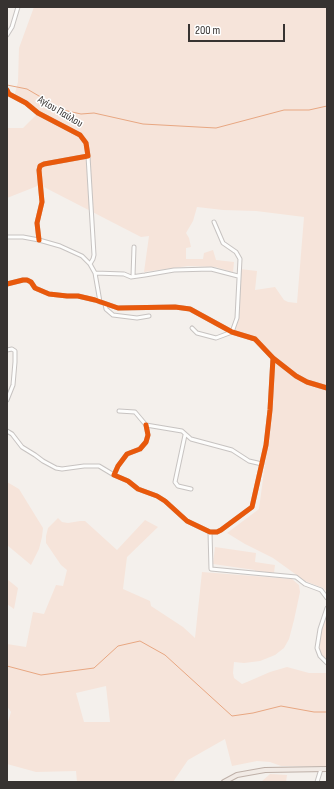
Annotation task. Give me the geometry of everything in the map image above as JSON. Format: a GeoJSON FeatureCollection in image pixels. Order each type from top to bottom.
{"type":"FeatureCollection","features":[{"type":"Feature","properties":{"kind":"main road"},"geometry":{"type":"LineString","coordinates":[[224,782],[237,775],[250,772],[327,769]]}},
{"type":"Feature","properties":{"kind":"street"},"geometry":{"type":"LineString","coordinates":[[7,35],[12,28],[18,7]]}},
{"type":"Feature","properties":{"kind":"street","name":"Αγίου Παύλου"},"geometry":{"type":"LineString","coordinates":[[7,90],[9,94],[26,103],[38,113],[80,135],[86,143],[94,255],[90,264]]}},
{"type":"Feature","properties":{"kind":"street"},"geometry":{"type":"LineString","coordinates":[[38,240],[37,223],[42,202],[39,170],[40,166],[88,156]]}},
{"type":"Feature","properties":{"kind":"street"},"geometry":{"type":"LineString","coordinates":[[192,328],[197,333],[216,338],[232,332],[237,318],[238,276],[240,261],[238,255],[224,242],[214,222]]}},
{"type":"Feature","properties":{"kind":"street"},"geometry":{"type":"LineString","coordinates":[[7,238],[23,237],[38,240],[60,246],[87,259],[95,273],[100,302]]}},
{"type":"Feature","properties":{"kind":"street"},"geometry":{"type":"LineString","coordinates":[[133,276],[134,247]]}},
{"type":"Feature","properties":{"kind":"street"},"geometry":{"type":"LineString","coordinates":[[95,273],[124,274],[133,276],[174,270],[211,269],[238,276]]}},
{"type":"Feature","properties":{"kind":"street"},"geometry":{"type":"LineString","coordinates":[[7,284],[27,280],[35,288],[49,294],[78,296],[113,307],[129,309],[183,307],[232,332],[255,338],[273,358],[290,372],[301,379],[327,388]]}},
{"type":"Feature","properties":{"kind":"street"},"geometry":{"type":"LineString","coordinates":[[106,304],[106,309],[113,315],[139,318],[149,316]]}},
{"type":"Feature","properties":{"kind":"street"},"geometry":{"type":"LineString","coordinates":[[7,350],[12,349],[15,351],[15,362],[13,385],[7,400]]}},
{"type":"Feature","properties":{"kind":"street"},"geometry":{"type":"LineString","coordinates":[[7,431],[12,434],[22,447],[56,468],[62,470],[84,466],[99,466],[128,481],[138,490],[157,496],[187,520],[210,532],[217,532],[252,507],[266,446],[273,358]]}},
{"type":"Feature","properties":{"kind":"street"},"geometry":{"type":"LineString","coordinates":[[114,475],[118,466],[127,454],[140,449],[146,442],[148,435],[146,425],[135,412],[120,411]]}},
{"type":"Feature","properties":{"kind":"street"},"geometry":{"type":"LineString","coordinates":[[146,425],[182,431],[191,439],[232,450],[249,461],[262,464]]}},
{"type":"Feature","properties":{"kind":"street"},"geometry":{"type":"LineString","coordinates":[[185,435],[175,482],[178,486],[192,489]]}},
{"type":"Feature","properties":{"kind":"street"},"geometry":{"type":"LineString","coordinates":[[210,532],[210,570],[296,577],[305,584],[321,590],[327,598]]}},
{"type":"Feature","properties":{"kind":"street"},"geometry":{"type":"LineString","coordinates":[[327,608],[320,629],[317,648],[320,656],[327,663]]}},
{"type":"Feature","properties":{"kind":"street"},"geometry":{"type":"LineString","coordinates":[[317,782],[321,769]]}},
{"type":"Feature","properties":{"kind":"shaded area"},"geometry":{"type":"Polygon","coordinates":[[[34,7],[327,7],[327,592],[323,588],[305,581],[273,558],[227,533],[259,509],[272,411],[274,356],[256,337],[234,330],[238,316],[240,269],[257,271],[255,290],[275,287],[284,300],[297,303],[304,217],[256,211],[223,210],[197,207],[193,221],[186,233],[191,247],[186,248],[186,259],[203,259],[204,253],[213,250],[216,260],[234,262],[233,272],[215,267],[188,266],[144,272],[149,236],[141,237],[40,185],[7,198],[7,128],[23,128],[38,113],[14,97],[18,82],[19,48],[34,7]]]}},
{"type":"Feature","properties":{"kind":"shaded area"},"geometry":{"type":"Polygon","coordinates":[[[7,482],[19,489],[43,528],[39,549],[31,565],[7,545],[7,482]]]}},
{"type":"Feature","properties":{"kind":"shaded area"},"geometry":{"type":"Polygon","coordinates":[[[58,518],[62,522],[68,523],[85,521],[117,550],[145,520],[158,527],[127,557],[123,589],[150,601],[151,606],[183,627],[195,638],[202,572],[292,579],[299,585],[300,592],[289,639],[284,648],[275,655],[260,661],[244,663],[234,662],[233,673],[234,678],[242,684],[270,672],[287,667],[309,673],[327,673],[327,766],[281,766],[270,762],[257,761],[232,766],[225,739],[188,760],[173,782],[77,782],[76,771],[36,772],[7,764],[7,725],[11,712],[7,706],[7,644],[26,647],[33,612],[44,614],[56,585],[63,586],[67,570],[61,565],[46,543],[48,528],[58,518]],[[106,686],[76,693],[84,722],[110,722],[106,686]]]}},
{"type":"Feature","properties":{"kind":"shaded area"},"geometry":{"type":"Polygon","coordinates":[[[215,547],[256,553],[255,562],[275,565],[274,573],[213,564],[215,547]]]}},
{"type":"Feature","properties":{"kind":"shaded area"},"geometry":{"type":"Polygon","coordinates":[[[7,579],[18,588],[14,609],[7,604],[7,579]]]}},
{"type":"Feature","properties":{"kind":"shaded area"},"geometry":{"type":"Polygon","coordinates":[[[327,614],[327,660],[321,654],[319,649],[321,631],[327,614]]]}},
{"type":"Feature","properties":{"kind":"shaded area"},"geometry":{"type":"Polygon","coordinates":[[[270,774],[287,775],[286,782],[261,782],[270,774]]]}},
{"type":"Feature","properties":{"kind":"waterway"},"geometry":{"type":"LineString","coordinates":[[7,85],[27,89],[63,110],[81,114],[94,113],[143,124],[216,128],[284,110],[309,110],[327,106]]}},
{"type":"Feature","properties":{"kind":"waterway"},"geometry":{"type":"LineString","coordinates":[[7,666],[41,675],[94,668],[118,646],[140,641],[165,655],[232,716],[253,713],[281,706],[314,712],[327,712]]}},
{"type":"Feature","properties":{"kind":"cycle path"},"geometry":{"type":"LineString","coordinates":[[7,90],[9,94],[26,103],[38,113],[80,135],[86,143],[88,156],[40,166],[39,170],[42,202],[37,223],[39,240]]}},
{"type":"Feature","properties":{"kind":"cycle path"},"geometry":{"type":"LineString","coordinates":[[7,284],[27,280],[31,282],[35,288],[49,294],[78,296],[118,308],[175,307],[190,309],[232,332],[255,339],[273,358],[296,376],[307,382],[327,388]]}},
{"type":"Feature","properties":{"kind":"cycle path"},"geometry":{"type":"LineString","coordinates":[[146,425],[148,435],[146,442],[140,449],[127,454],[118,466],[114,475],[128,481],[138,489],[157,496],[165,501],[187,521],[210,532],[217,532],[221,530],[252,507],[266,445],[273,358]]}}]}
